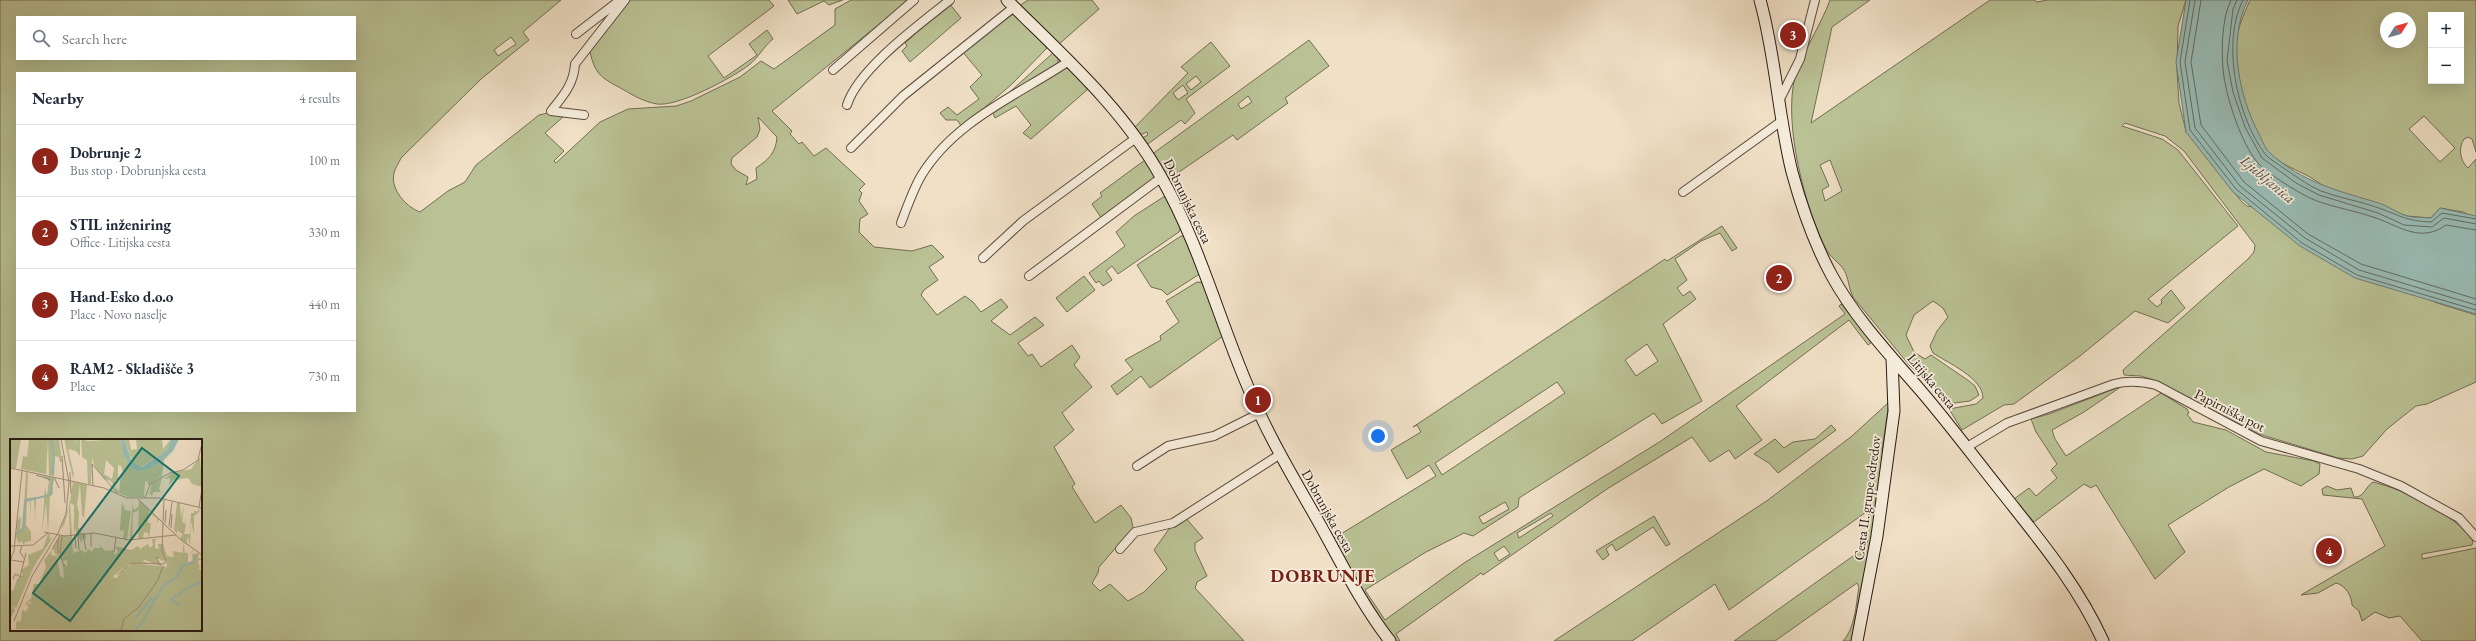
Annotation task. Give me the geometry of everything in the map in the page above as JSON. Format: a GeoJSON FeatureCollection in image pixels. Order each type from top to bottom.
{"type":"FeatureCollection","features":[{"type":"Feature","properties":{"kind":"street"},"geometry":{"type":"LineString","coordinates":[[576,34],[620,0]]}},
{"type":"Feature","properties":{"kind":"street"},"geometry":{"type":"LineString","coordinates":[[584,116],[551,111],[568,89],[574,78],[575,64],[625,0]]}},
{"type":"Feature","properties":{"kind":"street"},"geometry":{"type":"LineString","coordinates":[[833,70],[914,0]]}},
{"type":"Feature","properties":{"kind":"street"},"geometry":{"type":"LineString","coordinates":[[847,105],[857,84],[876,64],[950,0]]}},
{"type":"Feature","properties":{"kind":"street","name":"Litijska cesta"},"geometry":{"type":"LineString","coordinates":[[1760,0],[1780,99],[1792,171],[1807,222],[1818,249],[1844,296],[1892,358],[1967,447],[2066,574],[2102,641]]}},
{"type":"Feature","properties":{"kind":"street"},"geometry":{"type":"LineString","coordinates":[[1780,99],[1800,59],[1816,0]]}},
{"type":"Feature","properties":{"kind":"street"},"geometry":{"type":"LineString","coordinates":[[851,148],[903,96],[1010,3]]}},
{"type":"Feature","properties":{"kind":"street","name":"Dobrunjska cesta"},"geometry":{"type":"LineString","coordinates":[[1010,3],[1069,62],[1120,117],[1162,177],[1206,275],[1246,382],[1279,455],[1356,591],[1390,641]]}},
{"type":"Feature","properties":{"kind":"street"},"geometry":{"type":"LineString","coordinates":[[901,223],[918,182],[945,145],[986,110],[1069,62]]}},
{"type":"Feature","properties":{"kind":"street"},"geometry":{"type":"LineString","coordinates":[[1683,192],[1783,120]]}},
{"type":"Feature","properties":{"kind":"street"},"geometry":{"type":"LineString","coordinates":[[983,258],[1024,221],[1136,138]]}},
{"type":"Feature","properties":{"kind":"street"},"geometry":{"type":"LineString","coordinates":[[1029,276],[1162,177]]}},
{"type":"Feature","properties":{"kind":"street","name":"Cesta II. grupe odredov"},"geometry":{"type":"LineString","coordinates":[[1857,641],[1877,536],[1894,411],[1892,358]]}},
{"type":"Feature","properties":{"kind":"street","name":"Papirniška pot"},"geometry":{"type":"LineString","coordinates":[[1967,447],[2007,423],[2129,380],[2145,382],[2156,386],[2261,441],[2359,469],[2401,486],[2459,518],[2476,537]]}},
{"type":"Feature","properties":{"kind":"street"},"geometry":{"type":"LineString","coordinates":[[1136,466],[1168,446],[1214,436],[1260,413]]}},
{"type":"Feature","properties":{"kind":"street"},"geometry":{"type":"LineString","coordinates":[[1120,549],[1135,532],[1173,523],[1279,455]]}},
{"type":"Feature","properties":{"kind":"green space"},"geometry":{"type":"Polygon","coordinates":[[[0,0],[561,0],[523,32],[529,40],[481,79],[401,158],[395,169],[393,179],[394,185],[400,197],[409,206],[420,212],[448,191],[465,182],[476,165],[539,115],[548,113],[563,117],[545,133],[564,151],[554,161],[556,163],[600,122],[628,109],[676,106],[691,101],[740,77],[761,61],[774,69],[835,25],[835,9],[851,0],[909,0],[772,111],[792,131],[790,134],[799,144],[802,142],[814,156],[826,148],[865,184],[859,190],[862,193],[859,201],[868,214],[860,219],[859,232],[874,247],[912,251],[932,245],[944,257],[929,267],[938,280],[924,290],[921,295],[937,315],[965,296],[973,302],[981,312],[1001,299],[1008,307],[991,321],[1010,335],[1035,317],[1044,325],[1018,343],[1028,356],[1032,354],[1041,367],[1072,345],[1080,357],[1074,365],[1092,387],[1062,413],[1074,430],[1054,447],[1075,484],[1072,487],[1095,523],[1121,505],[1131,518],[1133,528],[1099,567],[1098,573],[1092,583],[1100,591],[1110,584],[1128,601],[1144,592],[1167,569],[1154,550],[1169,529],[1185,517],[1203,538],[1195,543],[1195,550],[1207,576],[1197,582],[1195,588],[1244,641],[0,641],[0,0]],[[511,37],[494,50],[498,56],[516,44],[511,37]],[[758,117],[760,129],[757,137],[732,158],[731,164],[736,170],[748,177],[746,185],[757,179],[756,168],[771,156],[776,143],[777,137],[758,117]]]}},
{"type":"Feature","properties":{"kind":"green space"},"geometry":{"type":"Polygon","coordinates":[[[628,0],[769,0],[774,6],[708,56],[724,78],[757,55],[749,44],[767,30],[773,39],[749,65],[718,84],[678,101],[666,104],[653,103],[636,97],[609,82],[596,70],[591,57],[589,48],[628,0]]]}},
{"type":"Feature","properties":{"kind":"green space"},"geometry":{"type":"Polygon","coordinates":[[[788,0],[843,0],[829,5],[824,1],[797,14],[788,0]]]}},
{"type":"Feature","properties":{"kind":"green space"},"geometry":{"type":"Polygon","coordinates":[[[1028,0],[1092,0],[1099,9],[1058,45],[1019,6],[1028,0]]]}},
{"type":"Feature","properties":{"kind":"green space"},"geometry":{"type":"Polygon","coordinates":[[[1830,0],[1870,0],[1832,27],[1811,123],[1990,0],[2035,0],[2037,2],[2047,0],[2186,0],[2178,26],[2177,71],[2179,103],[2186,131],[2242,202],[2247,206],[2258,208],[2415,293],[2437,303],[2476,315],[2476,382],[2427,404],[2416,406],[2387,429],[2363,456],[2352,459],[2338,458],[2259,434],[2154,380],[2141,376],[2124,375],[2123,370],[2248,259],[2254,252],[2255,245],[2184,151],[2165,136],[2125,123],[2122,126],[2162,139],[2178,150],[2238,226],[2148,299],[2157,307],[2162,303],[2161,300],[2171,290],[2185,308],[2168,323],[2135,311],[2080,356],[2014,404],[2004,405],[1962,430],[1949,409],[1976,404],[1983,398],[1977,384],[1971,378],[1955,366],[1933,353],[1930,346],[1937,331],[1948,317],[1943,308],[1933,301],[1914,315],[1906,335],[1914,352],[1925,359],[1931,355],[1975,386],[1979,395],[1970,401],[1947,404],[1935,390],[1936,387],[1931,381],[1927,382],[1910,366],[1853,297],[1845,271],[1827,251],[1811,212],[1798,166],[1794,142],[1792,96],[1798,68],[1830,0]],[[1830,160],[1820,165],[1829,186],[1822,190],[1825,201],[1842,191],[1830,160]]]}},
{"type":"Feature","properties":{"kind":"green space"},"geometry":{"type":"Polygon","coordinates":[[[2250,0],[2476,0],[2476,152],[2472,139],[2468,137],[2464,139],[2462,143],[2461,154],[2463,162],[2468,168],[2476,159],[2476,218],[2463,212],[2440,208],[2431,218],[2407,216],[2328,191],[2316,181],[2274,158],[2265,150],[2257,138],[2245,110],[2238,79],[2235,52],[2236,39],[2250,0]],[[2424,116],[2409,129],[2440,162],[2455,148],[2424,116]]]}},
{"type":"Feature","properties":{"kind":"green space"},"geometry":{"type":"Polygon","coordinates":[[[949,3],[961,18],[910,62],[902,51],[907,46],[905,43],[949,3]]]}},
{"type":"Feature","properties":{"kind":"green space"},"geometry":{"type":"Polygon","coordinates":[[[1015,13],[1047,48],[1012,84],[962,127],[957,120],[946,120],[940,113],[948,107],[957,115],[979,99],[970,87],[982,75],[961,50],[1015,13]]]}},
{"type":"Feature","properties":{"kind":"green space"},"geometry":{"type":"Polygon","coordinates":[[[1309,40],[1329,66],[1285,98],[1288,103],[1237,140],[1233,135],[1166,181],[1151,155],[1309,40]],[[1248,96],[1238,104],[1241,109],[1252,102],[1248,96]]]}},
{"type":"Feature","properties":{"kind":"green space"},"geometry":{"type":"Polygon","coordinates":[[[1211,42],[1230,66],[1186,99],[1195,113],[1185,124],[1181,120],[1145,146],[1140,139],[1148,135],[1147,132],[1138,136],[1133,129],[1188,73],[1181,67],[1211,42]],[[1196,76],[1186,84],[1191,90],[1201,82],[1196,76]],[[1183,85],[1173,93],[1178,100],[1188,93],[1183,85]]]}},
{"type":"Feature","properties":{"kind":"green space"},"geometry":{"type":"Polygon","coordinates":[[[1054,52],[1058,57],[1058,64],[1002,99],[1054,52]]]}},
{"type":"Feature","properties":{"kind":"green space"},"geometry":{"type":"Polygon","coordinates":[[[1062,68],[1068,68],[1086,85],[1087,90],[1031,139],[1023,133],[1031,125],[1016,106],[995,118],[993,113],[1062,68]]]}},
{"type":"Feature","properties":{"kind":"green space"},"geometry":{"type":"Polygon","coordinates":[[[1145,160],[1156,177],[1154,180],[1102,219],[1092,204],[1102,196],[1100,193],[1145,160]]]}},
{"type":"Feature","properties":{"kind":"green space"},"geometry":{"type":"Polygon","coordinates":[[[1165,196],[1181,226],[1179,232],[1118,274],[1112,266],[1106,271],[1112,280],[1103,286],[1099,281],[1096,283],[1089,273],[1125,246],[1116,232],[1134,216],[1165,196]]]}},
{"type":"Feature","properties":{"kind":"green space"},"geometry":{"type":"Polygon","coordinates":[[[1722,226],[1737,248],[1732,251],[1720,233],[1701,241],[1675,259],[1687,280],[1677,288],[1683,296],[1690,291],[1696,299],[1663,324],[1702,401],[1662,424],[1654,413],[1519,498],[1518,507],[1473,536],[1464,533],[1426,552],[1365,590],[1385,620],[1464,563],[1661,441],[1845,314],[1839,306],[1841,304],[1872,342],[1868,345],[1849,320],[1736,406],[1762,440],[1735,459],[1729,450],[1710,462],[1692,437],[1607,489],[1483,575],[1481,573],[1396,634],[1400,641],[1395,641],[1331,540],[1436,476],[1429,465],[1407,479],[1391,450],[1421,432],[1417,425],[1413,427],[1665,259],[1667,261],[1722,226]],[[1647,344],[1625,360],[1636,376],[1658,361],[1647,344]],[[1557,382],[1435,463],[1442,475],[1565,393],[1557,382]],[[1505,502],[1479,517],[1483,524],[1509,509],[1505,502]],[[1551,513],[1517,533],[1519,538],[1553,516],[1551,513]],[[1504,546],[1494,553],[1499,561],[1510,554],[1504,546]]]}},
{"type":"Feature","properties":{"kind":"green space"},"geometry":{"type":"Polygon","coordinates":[[[1181,236],[1186,237],[1201,273],[1167,295],[1162,290],[1151,287],[1137,265],[1181,236]]]}},
{"type":"Feature","properties":{"kind":"green space"},"geometry":{"type":"Polygon","coordinates":[[[1084,276],[1095,290],[1067,312],[1056,298],[1084,276]]]}},
{"type":"Feature","properties":{"kind":"green space"},"geometry":{"type":"Polygon","coordinates":[[[1197,282],[1204,283],[1223,336],[1150,388],[1141,376],[1117,395],[1111,386],[1133,370],[1125,360],[1161,340],[1160,336],[1179,322],[1166,301],[1197,282]]]}},
{"type":"Feature","properties":{"kind":"green space"},"geometry":{"type":"Polygon","coordinates":[[[2122,386],[2084,412],[2052,430],[2055,439],[2066,456],[2161,393],[2187,409],[2189,413],[2187,414],[2193,422],[2226,430],[2266,452],[2314,461],[2320,464],[2319,474],[2301,486],[2264,469],[2229,487],[2168,525],[2185,552],[2155,579],[2096,485],[2091,488],[2084,484],[2034,522],[2014,499],[2029,488],[2036,496],[2057,478],[2051,470],[2057,464],[2036,432],[2031,419],[2049,414],[2122,386]]]}},
{"type":"Feature","properties":{"kind":"green space"},"geometry":{"type":"Polygon","coordinates":[[[1889,402],[1882,451],[1884,458],[1865,581],[1852,641],[1843,641],[1853,623],[1859,587],[1857,583],[1775,641],[1734,641],[1867,546],[1869,510],[1729,610],[1715,584],[1632,641],[1554,641],[1768,500],[1852,436],[1889,402]]]}},
{"type":"Feature","properties":{"kind":"green space"},"geometry":{"type":"Polygon","coordinates":[[[1831,425],[1836,430],[1778,473],[1769,463],[1754,454],[1775,439],[1784,448],[1793,442],[1815,439],[1831,425]]]}},
{"type":"Feature","properties":{"kind":"green space"},"geometry":{"type":"Polygon","coordinates":[[[2373,482],[2414,497],[2428,504],[2454,521],[2473,541],[2472,545],[2422,554],[2422,559],[2476,548],[2476,641],[2422,641],[2400,616],[2389,618],[2375,612],[2362,621],[2359,611],[2352,605],[2351,598],[2347,591],[2336,583],[2318,593],[2301,595],[2385,546],[2362,499],[2323,495],[2322,489],[2327,486],[2337,490],[2351,488],[2354,497],[2357,497],[2360,496],[2373,482]]]}},
{"type":"Feature","properties":{"kind":"green space"},"geometry":{"type":"Polygon","coordinates":[[[1654,516],[1670,544],[1666,546],[1653,527],[1616,551],[1612,544],[1606,549],[1609,555],[1603,560],[1596,551],[1654,516]]]}},
{"type":"Feature","properties":{"kind":"water","name":"Ljubljanica"},"geometry":{"type":"Polygon","coordinates":[[[2186,0],[2248,0],[2238,33],[2238,68],[2241,86],[2252,119],[2264,144],[2268,151],[2282,163],[2308,178],[2335,190],[2379,203],[2407,216],[2431,218],[2440,208],[2476,216],[2476,314],[2355,278],[2300,246],[2233,192],[2186,132],[2176,62],[2186,0]]]}},
{"type":"Feature","properties":{"kind":"place","name":"Hand-Esko d.o.o"},"geometry":{"type":"Point","coordinates":[1793,35]}},
{"type":"Feature","properties":{"kind":"place","name":"STIL inženiring"},"geometry":{"type":"Point","coordinates":[1779,278]}},
{"type":"Feature","properties":{"kind":"place","name":"Dobrunje 2"},"geometry":{"type":"Point","coordinates":[1258,400]}},
{"type":"Feature","properties":{"kind":"place","name":"RAM2 - Skladišče 3"},"geometry":{"type":"Point","coordinates":[2329,551]}},
{"type":"Feature","properties":{"kind":"district","name":"DOBRUNJE"},"geometry":{"type":"Point","coordinates":[1323,575]}}]}
